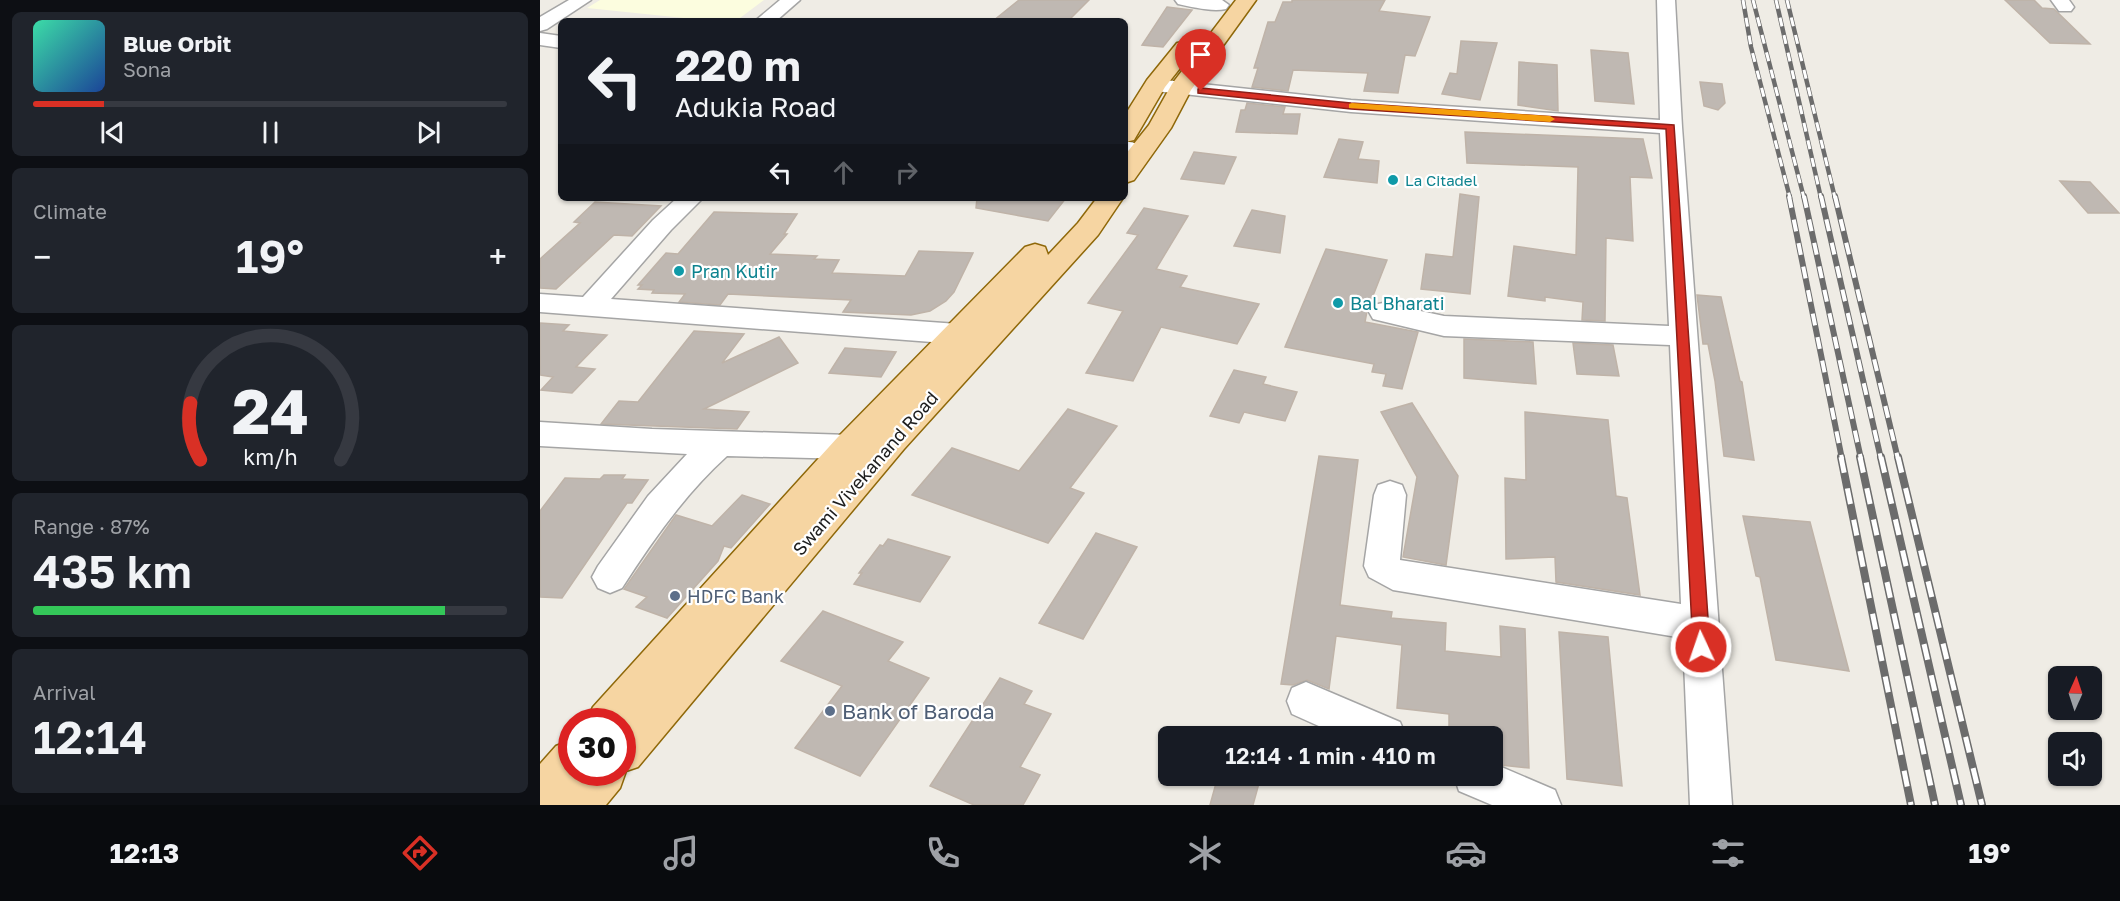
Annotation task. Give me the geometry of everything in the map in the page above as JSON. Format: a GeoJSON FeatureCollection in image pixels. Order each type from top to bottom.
{"type":"FeatureCollection","features":[{"type":"Feature","properties":{"kind":"main road"},"geometry":{"type":"LineString","coordinates":[[1130,144],[1160,128],[1180,89],[1246,0]]}},
{"type":"Feature","properties":{"kind":"main road"},"geometry":{"type":"LineString","coordinates":[[1130,144],[1155,85],[1222,2]]}},
{"type":"Feature","properties":{"kind":"main road","name":"Swami Vivekanand Road"},"geometry":{"type":"LineString","coordinates":[[620,708],[850,447],[1058,229],[1081,201]]}},
{"type":"Feature","properties":{"kind":"main road","name":"Swami Vivekanand Road"},"geometry":{"type":"LineString","coordinates":[[636,735],[892,440],[1088,229],[1108,201]]}},
{"type":"Feature","properties":{"kind":"main road"},"geometry":{"type":"LineString","coordinates":[[540,798],[558,778]]}},
{"type":"Feature","properties":{"kind":"main road"},"geometry":{"type":"LineString","coordinates":[[577,805],[593,786]]}},
{"type":"Feature","properties":{"kind":"main road"},"geometry":{"type":"LineString","coordinates":[[599,805],[605,786]]}},
{"type":"Feature","properties":{"kind":"street"},"geometry":{"type":"LineString","coordinates":[[540,25],[582,0]]}},
{"type":"Feature","properties":{"kind":"street"},"geometry":{"type":"LineString","coordinates":[[768,18],[791,0]]}},
{"type":"Feature","properties":{"kind":"street"},"geometry":{"type":"LineString","coordinates":[[1184,0],[1222,2]]}},
{"type":"Feature","properties":{"kind":"street"},"geometry":{"type":"LineString","coordinates":[[1666,0],[1671,127],[1711,805]]}},
{"type":"Feature","properties":{"kind":"street"},"geometry":{"type":"LineString","coordinates":[[540,39],[558,42]]}},
{"type":"Feature","properties":{"kind":"street"},"geometry":{"type":"LineString","coordinates":[[1155,85],[1351,106],[1671,127]]}},
{"type":"Feature","properties":{"kind":"street"},"geometry":{"type":"LineString","coordinates":[[589,307],[662,225],[688,201]]}},
{"type":"Feature","properties":{"kind":"street"},"geometry":{"type":"LineString","coordinates":[[540,303],[958,334]]}},
{"type":"Feature","properties":{"kind":"street"},"geometry":{"type":"LineString","coordinates":[[1383,312],[1444,326],[1683,336]]}},
{"type":"Feature","properties":{"kind":"street"},"geometry":{"type":"LineString","coordinates":[[540,434],[850,447]]}},
{"type":"Feature","properties":{"kind":"street"},"geometry":{"type":"LineString","coordinates":[[610,577],[656,509],[690,469],[720,443]]}},
{"type":"Feature","properties":{"kind":"street"},"geometry":{"type":"LineString","coordinates":[[1390,495],[1381,566],[1393,574],[1700,624]]}},
{"type":"Feature","properties":{"kind":"street"},"geometry":{"type":"LineString","coordinates":[[1306,701],[1363,726]]}},
{"type":"Feature","properties":{"kind":"street"},"geometry":{"type":"LineString","coordinates":[[1497,786],[1540,805]]}},
{"type":"Feature","properties":{"kind":"shaded area"},"geometry":{"type":"Polygon","coordinates":[[[600,0],[764,0],[740,18],[684,18],[587,8],[600,0]]]}},
{"type":"Feature","properties":{"kind":"building"},"geometry":{"type":"Polygon","coordinates":[[[1019,0],[1089,0],[1071,18],[997,18],[1019,0]]]}},
{"type":"Feature","properties":{"kind":"building"},"geometry":{"type":"Polygon","coordinates":[[[1292,0],[1385,0],[1379,11],[1430,17],[1415,56],[1405,55],[1398,93],[1364,91],[1368,73],[1293,70],[1288,91],[1252,87],[1258,68],[1254,68],[1268,22],[1275,22],[1283,2],[1292,2],[1292,0]]]}},
{"type":"Feature","properties":{"kind":"building"},"geometry":{"type":"Polygon","coordinates":[[[2005,0],[2034,0],[2042,8],[2054,9],[2090,44],[2050,43],[2005,0]]]}},
{"type":"Feature","properties":{"kind":"building"},"geometry":{"type":"Polygon","coordinates":[[[1167,7],[1192,10],[1163,47],[1142,45],[1167,7]]]}},
{"type":"Feature","properties":{"kind":"building"},"geometry":{"type":"Polygon","coordinates":[[[1461,41],[1497,43],[1480,100],[1442,94],[1450,73],[1457,74],[1461,41]]]}},
{"type":"Feature","properties":{"kind":"building"},"geometry":{"type":"Polygon","coordinates":[[[1591,50],[1628,53],[1634,104],[1595,101],[1591,50]]]}},
{"type":"Feature","properties":{"kind":"building"},"geometry":{"type":"Polygon","coordinates":[[[1519,62],[1557,65],[1558,111],[1518,105],[1519,62]]]}},
{"type":"Feature","properties":{"kind":"building"},"geometry":{"type":"Polygon","coordinates":[[[1700,82],[1722,84],[1725,103],[1718,110],[1704,106],[1700,82]]]}},
{"type":"Feature","properties":{"kind":"building"},"geometry":{"type":"Polygon","coordinates":[[[1247,103],[1285,107],[1283,114],[1300,114],[1297,134],[1236,132],[1241,110],[1245,110],[1247,103]]]}},
{"type":"Feature","properties":{"kind":"building"},"geometry":{"type":"Polygon","coordinates":[[[1465,132],[1643,139],[1652,178],[1630,177],[1633,241],[1606,238],[1605,321],[1582,320],[1583,302],[1545,297],[1545,301],[1508,296],[1514,246],[1576,255],[1578,167],[1467,163],[1465,132]]]}},
{"type":"Feature","properties":{"kind":"building"},"geometry":{"type":"Polygon","coordinates":[[[1339,139],[1363,142],[1358,159],[1379,161],[1377,183],[1324,177],[1339,139]]]}},
{"type":"Feature","properties":{"kind":"building"},"geometry":{"type":"Polygon","coordinates":[[[1194,152],[1236,157],[1224,184],[1181,179],[1194,152]]]}},
{"type":"Feature","properties":{"kind":"building"},"geometry":{"type":"Polygon","coordinates":[[[2060,181],[2090,182],[2119,213],[2088,213],[2060,181]]]}},
{"type":"Feature","properties":{"kind":"building"},"geometry":{"type":"Polygon","coordinates":[[[1460,194],[1479,197],[1470,294],[1421,289],[1426,254],[1453,257],[1460,194]]]}},
{"type":"Feature","properties":{"kind":"building"},"geometry":{"type":"Polygon","coordinates":[[[977,201],[1064,201],[1048,221],[976,208],[977,201]]]}},
{"type":"Feature","properties":{"kind":"building"},"geometry":{"type":"Polygon","coordinates":[[[595,202],[661,206],[632,236],[614,235],[556,289],[540,288],[540,259],[580,223],[574,222],[595,202]]]}},
{"type":"Feature","properties":{"kind":"building"},"geometry":{"type":"Polygon","coordinates":[[[1144,208],[1188,216],[1156,269],[1187,276],[1180,287],[1259,304],[1237,344],[1161,327],[1133,381],[1086,373],[1123,311],[1088,303],[1138,235],[1127,233],[1144,208]]]}},
{"type":"Feature","properties":{"kind":"building"},"geometry":{"type":"Polygon","coordinates":[[[1252,210],[1285,216],[1280,253],[1234,246],[1252,210]]]}},
{"type":"Feature","properties":{"kind":"building"},"geometry":{"type":"Polygon","coordinates":[[[714,212],[797,214],[784,234],[787,234],[770,254],[817,256],[814,259],[839,260],[832,273],[905,276],[919,251],[973,253],[954,292],[946,301],[930,311],[911,315],[843,312],[851,300],[728,294],[720,305],[679,302],[685,294],[652,293],[654,290],[638,289],[642,285],[638,285],[666,253],[678,254],[714,212]]]}},
{"type":"Feature","properties":{"kind":"building","name":"Bal Bharati"},"geometry":{"type":"Polygon","coordinates":[[[1326,249],[1387,260],[1365,322],[1418,332],[1402,389],[1383,386],[1386,374],[1372,372],[1374,364],[1285,347],[1326,249]]]}},
{"type":"Feature","properties":{"kind":"building"},"geometry":{"type":"Polygon","coordinates":[[[1697,295],[1721,297],[1742,382],[1754,460],[1724,456],[1715,381],[1708,344],[1703,344],[1697,295]]]}},
{"type":"Feature","properties":{"kind":"building"},"geometry":{"type":"Polygon","coordinates":[[[540,323],[569,325],[563,331],[607,335],[576,367],[595,369],[572,393],[541,390],[553,377],[540,375],[540,323]]]}},
{"type":"Feature","properties":{"kind":"building"},"geometry":{"type":"Polygon","coordinates":[[[694,331],[744,334],[722,363],[779,337],[798,363],[704,409],[749,412],[737,429],[601,424],[619,401],[638,402],[694,331]]]}},
{"type":"Feature","properties":{"kind":"building"},"geometry":{"type":"Polygon","coordinates":[[[1464,339],[1533,342],[1536,384],[1464,378],[1464,339]]]}},
{"type":"Feature","properties":{"kind":"building"},"geometry":{"type":"Polygon","coordinates":[[[1573,343],[1613,345],[1619,376],[1577,374],[1573,343]]]}},
{"type":"Feature","properties":{"kind":"building"},"geometry":{"type":"Polygon","coordinates":[[[845,348],[896,352],[881,377],[829,373],[845,348]]]}},
{"type":"Feature","properties":{"kind":"building"},"geometry":{"type":"Polygon","coordinates":[[[1234,370],[1266,377],[1263,384],[1297,392],[1285,421],[1244,412],[1239,423],[1210,416],[1234,370]]]}},
{"type":"Feature","properties":{"kind":"building"},"geometry":{"type":"Polygon","coordinates":[[[1412,403],[1458,476],[1446,565],[1403,557],[1417,477],[1381,412],[1412,403]]]}},
{"type":"Feature","properties":{"kind":"building"},"geometry":{"type":"Polygon","coordinates":[[[1068,409],[1117,426],[1070,488],[1084,493],[1048,543],[912,495],[952,448],[1019,471],[1068,409]]]}},
{"type":"Feature","properties":{"kind":"building"},"geometry":{"type":"Polygon","coordinates":[[[1525,412],[1608,420],[1616,496],[1627,498],[1640,595],[1556,582],[1555,557],[1506,559],[1505,478],[1526,480],[1525,412]]]}},
{"type":"Feature","properties":{"kind":"building"},"geometry":{"type":"Polygon","coordinates":[[[1319,456],[1358,460],[1340,605],[1392,612],[1391,618],[1446,623],[1445,651],[1501,657],[1500,626],[1525,629],[1529,768],[1503,765],[1503,726],[1449,726],[1449,714],[1397,708],[1402,645],[1336,636],[1329,689],[1307,680],[1293,685],[1281,684],[1319,456]]]}},
{"type":"Feature","properties":{"kind":"building"},"geometry":{"type":"Polygon","coordinates":[[[604,475],[625,475],[622,479],[648,480],[632,503],[627,503],[562,598],[540,597],[540,511],[565,478],[600,479],[604,475]]]}},
{"type":"Feature","properties":{"kind":"building"},"geometry":{"type":"Polygon","coordinates":[[[742,495],[770,504],[731,548],[724,546],[718,561],[667,618],[636,607],[647,597],[624,589],[676,515],[712,526],[742,495]]]}},
{"type":"Feature","properties":{"kind":"building"},"geometry":{"type":"Polygon","coordinates":[[[1743,516],[1810,522],[1849,671],[1776,660],[1760,577],[1756,576],[1743,516]]]}},
{"type":"Feature","properties":{"kind":"building"},"geometry":{"type":"Polygon","coordinates":[[[1096,533],[1137,547],[1083,639],[1039,623],[1096,533]]]}},
{"type":"Feature","properties":{"kind":"building"},"geometry":{"type":"Polygon","coordinates":[[[888,539],[950,557],[920,602],[854,584],[862,573],[859,573],[880,545],[883,546],[888,539]]]}},
{"type":"Feature","properties":{"kind":"building"},"geometry":{"type":"Polygon","coordinates":[[[823,611],[903,642],[888,661],[929,678],[860,776],[795,748],[842,686],[781,661],[823,611]]]}},
{"type":"Feature","properties":{"kind":"building"},"geometry":{"type":"Polygon","coordinates":[[[1559,632],[1608,637],[1622,786],[1567,779],[1559,632]]]}},
{"type":"Feature","properties":{"kind":"building"},"geometry":{"type":"Polygon","coordinates":[[[1000,678],[1032,691],[1024,704],[1051,714],[1020,767],[1040,775],[1023,805],[974,805],[930,786],[1000,678]]]}},
{"type":"Feature","properties":{"kind":"building"},"geometry":{"type":"Polygon","coordinates":[[[1215,786],[1258,786],[1253,805],[1210,805],[1215,786]]]}},
{"type":"Feature","properties":{"kind":"railway"},"geometry":{"type":"LineString","coordinates":[[1743,0],[1751,47],[1790,198]]}},
{"type":"Feature","properties":{"kind":"railway"},"geometry":{"type":"LineString","coordinates":[[1753,0],[1804,198]]}},
{"type":"Feature","properties":{"kind":"railway"},"geometry":{"type":"LineString","coordinates":[[1776,0],[1821,198]]}},
{"type":"Feature","properties":{"kind":"railway"},"geometry":{"type":"LineString","coordinates":[[1787,0],[1835,198]]}},
{"type":"Feature","properties":{"kind":"railway"},"geometry":{"type":"LineString","coordinates":[[1789,196],[1842,459]]}},
{"type":"Feature","properties":{"kind":"railway"},"geometry":{"type":"LineString","coordinates":[[1804,196],[1861,459]]}},
{"type":"Feature","properties":{"kind":"railway"},"geometry":{"type":"LineString","coordinates":[[1821,196],[1881,459]]}},
{"type":"Feature","properties":{"kind":"railway"},"geometry":{"type":"LineString","coordinates":[[1835,196],[1898,459]]}},
{"type":"Feature","properties":{"kind":"railway"},"geometry":{"type":"LineString","coordinates":[[1841,457],[1911,805]]}},
{"type":"Feature","properties":{"kind":"railway"},"geometry":{"type":"LineString","coordinates":[[1860,457],[1935,805]]}},
{"type":"Feature","properties":{"kind":"railway"},"geometry":{"type":"LineString","coordinates":[[1881,457],[1961,805]]}},
{"type":"Feature","properties":{"kind":"railway"},"geometry":{"type":"LineString","coordinates":[[1898,457],[1982,805]]}},
{"type":"Feature","properties":{"kind":"slow traffic"},"geometry":{"type":"LineString","coordinates":[[1352,106],[1550,119]]}},
{"type":"Feature","properties":{"kind":"place","name":"La Citadel"},"geometry":{"type":"Point","coordinates":[1393,180]}},
{"type":"Feature","properties":{"kind":"place","name":"Pran Kutir"},"geometry":{"type":"Point","coordinates":[679,271]}},
{"type":"Feature","properties":{"kind":"place","name":"Bal Bharati"},"geometry":{"type":"Point","coordinates":[1338,303]}},
{"type":"Feature","properties":{"kind":"place","name":"HDFC Bank"},"geometry":{"type":"Point","coordinates":[675,596]}},
{"type":"Feature","properties":{"kind":"place","name":"Bank of Baroda"},"geometry":{"type":"Point","coordinates":[830,711]}},
{"type":"Feature","properties":{"kind":"route"},"geometry":{"type":"LineString","coordinates":[[1201,91],[1351,106],[1671,127],[1701,647]]}}]}
